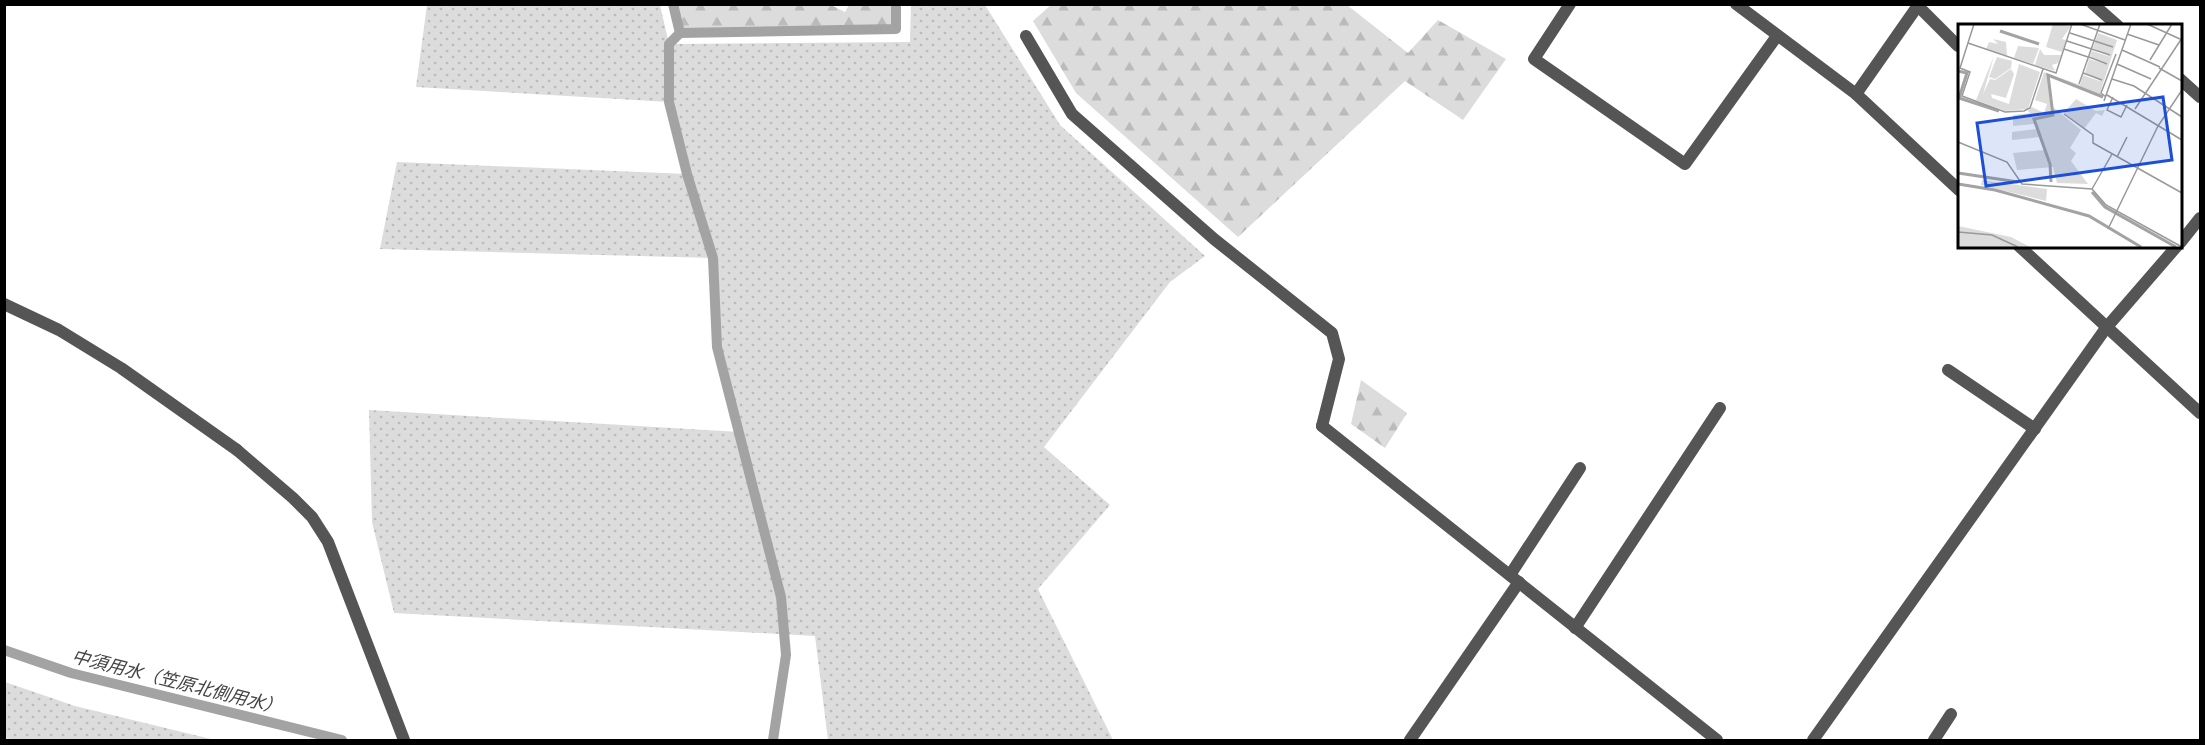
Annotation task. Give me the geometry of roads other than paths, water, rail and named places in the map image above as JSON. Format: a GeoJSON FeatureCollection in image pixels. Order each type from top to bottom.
{"type":"FeatureCollection","features":[{"type":"Feature","properties":{"kind":"street"},"geometry":{"type":"LineString","coordinates":[[1570,4],[1534,59],[1685,165],[1777,36]]}},
{"type":"Feature","properties":{"kind":"street"},"geometry":{"type":"LineString","coordinates":[[1736,4],[1856,94],[1958,189]]}},
{"type":"Feature","properties":{"kind":"street"},"geometry":{"type":"LineString","coordinates":[[2093,4],[2116,24]]}},
{"type":"Feature","properties":{"kind":"street"},"geometry":{"type":"LineString","coordinates":[[1856,94],[1918,5],[1958,46]]}},
{"type":"Feature","properties":{"kind":"street"},"geometry":{"type":"LineString","coordinates":[[1026,36],[1072,114],[1214,239],[1332,333],[1339,359],[1322,426],[1717,741]]}},
{"type":"Feature","properties":{"kind":"street"},"geometry":{"type":"LineString","coordinates":[[2181,80],[2200,97]]}},
{"type":"Feature","properties":{"kind":"street"},"geometry":{"type":"LineString","coordinates":[[2181,240],[2200,218]]}},
{"type":"Feature","properties":{"kind":"street"},"geometry":{"type":"LineString","coordinates":[[2021,248],[2200,413]]}},
{"type":"Feature","properties":{"kind":"street"},"geometry":{"type":"LineString","coordinates":[[1813,741],[2106,328],[2175,248]]}},
{"type":"Feature","properties":{"kind":"street"},"geometry":{"type":"LineString","coordinates":[[4,304],[59,330],[121,368],[237,450],[312,517],[328,542],[404,741]]}},
{"type":"Feature","properties":{"kind":"street"},"geometry":{"type":"LineString","coordinates":[[1948,370],[2035,429]]}},
{"type":"Feature","properties":{"kind":"street"},"geometry":{"type":"LineString","coordinates":[[1575,628],[1720,408]]}},
{"type":"Feature","properties":{"kind":"street"},"geometry":{"type":"LineString","coordinates":[[1410,741],[1515,579],[1580,468]]}},
{"type":"Feature","properties":{"kind":"street"},"geometry":{"type":"LineString","coordinates":[[1934,741],[1951,714]]}},
{"type":"Feature","properties":{"kind":"waterway"},"geometry":{"type":"LineString","coordinates":[[673,4],[680,33]]}},
{"type":"Feature","properties":{"kind":"waterway"},"geometry":{"type":"LineString","coordinates":[[773,740],[786,655],[781,597],[717,347],[713,258],[687,174],[669,102],[669,44],[680,33],[896,29],[896,4]]}},
{"type":"Feature","properties":{"kind":"waterway","name":"中須用水（笠原北側用水）"},"geometry":{"type":"LineString","coordinates":[[4,650],[71,673],[342,740]]}}]}
